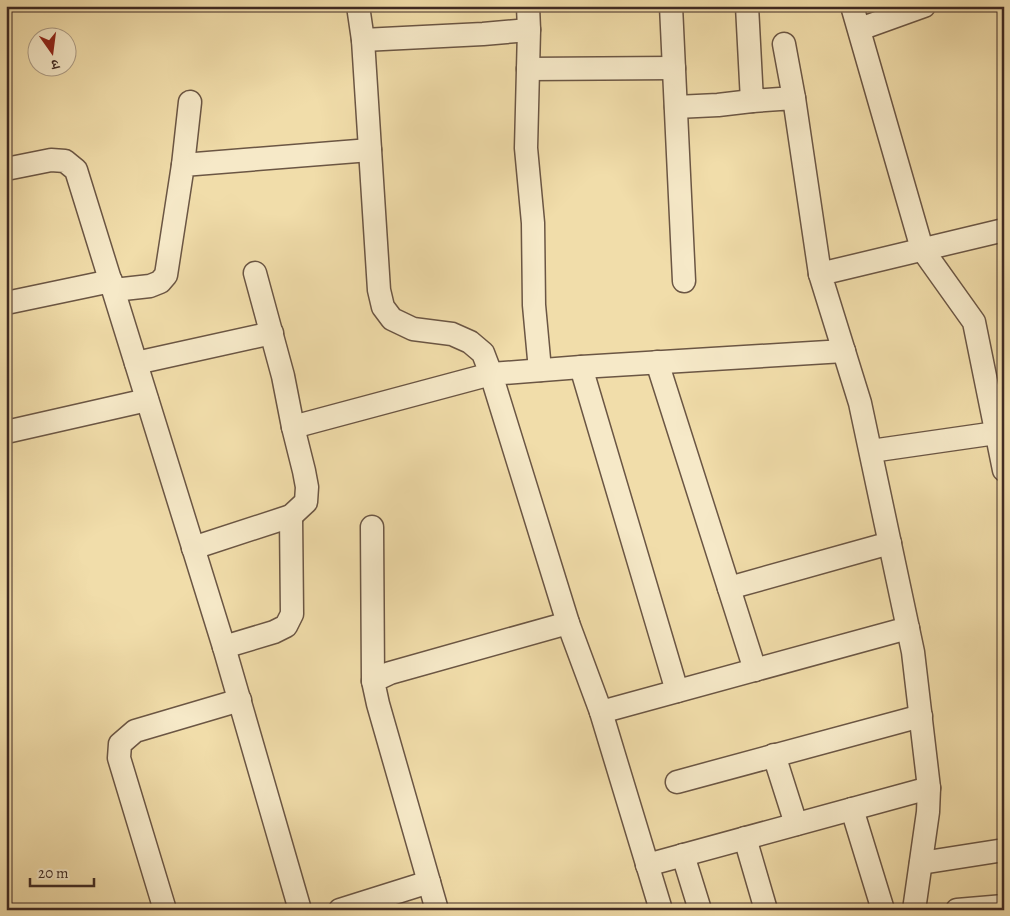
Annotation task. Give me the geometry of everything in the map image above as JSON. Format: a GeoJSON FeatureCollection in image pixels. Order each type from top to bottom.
{"type":"FeatureCollection","features":[{"type":"Feature","properties":{"kind":"street"},"geometry":{"type":"LineString","coordinates":[[358,6],[363,40],[378,290],[383,307],[392,319],[413,329],[452,334],[470,342],[483,352],[568,623],[601,712],[661,910]]}},
{"type":"Feature","properties":{"kind":"street"},"geometry":{"type":"LineString","coordinates":[[528,6],[526,148],[533,223],[534,305],[540,370]]}},
{"type":"Feature","properties":{"kind":"street"},"geometry":{"type":"LineString","coordinates":[[671,6],[684,281]]}},
{"type":"Feature","properties":{"kind":"street"},"geometry":{"type":"LineString","coordinates":[[747,6],[752,101]]}},
{"type":"Feature","properties":{"kind":"street"},"geometry":{"type":"LineString","coordinates":[[852,6],[922,249],[974,322],[1004,470]]}},
{"type":"Feature","properties":{"kind":"street"},"geometry":{"type":"LineString","coordinates":[[860,29],[924,6]]}},
{"type":"Feature","properties":{"kind":"street"},"geometry":{"type":"LineString","coordinates":[[363,40],[529,30]]}},
{"type":"Feature","properties":{"kind":"street"},"geometry":{"type":"LineString","coordinates":[[784,44],[794,98],[820,274],[860,403],[913,652],[929,788],[928,812],[914,910]]}},
{"type":"Feature","properties":{"kind":"street"},"geometry":{"type":"LineString","coordinates":[[528,69],[674,68]]}},
{"type":"Feature","properties":{"kind":"street"},"geometry":{"type":"LineString","coordinates":[[676,107],[794,98]]}},
{"type":"Feature","properties":{"kind":"street"},"geometry":{"type":"LineString","coordinates":[[6,303],[112,286],[150,286],[160,282],[166,275],[183,164],[190,102]]}},
{"type":"Feature","properties":{"kind":"street"},"geometry":{"type":"LineString","coordinates":[[183,164],[370,150]]}},
{"type":"Feature","properties":{"kind":"street"},"geometry":{"type":"LineString","coordinates":[[6,169],[51,160],[65,161],[76,170],[224,647],[300,910]]}},
{"type":"Feature","properties":{"kind":"street"},"geometry":{"type":"LineString","coordinates":[[820,274],[1004,230]]}},
{"type":"Feature","properties":{"kind":"street"},"geometry":{"type":"LineString","coordinates":[[194,548],[291,516],[306,502],[307,487],[283,376],[255,273]]}},
{"type":"Feature","properties":{"kind":"street"},"geometry":{"type":"LineString","coordinates":[[136,363],[272,333]]}},
{"type":"Feature","properties":{"kind":"street"},"geometry":{"type":"LineString","coordinates":[[293,427],[491,374],[844,351]]}},
{"type":"Feature","properties":{"kind":"street"},"geometry":{"type":"LineString","coordinates":[[657,362],[755,670]]}},
{"type":"Feature","properties":{"kind":"street"},"geometry":{"type":"LineString","coordinates":[[581,367],[677,691]]}},
{"type":"Feature","properties":{"kind":"street"},"geometry":{"type":"LineString","coordinates":[[6,432],[148,400]]}},
{"type":"Feature","properties":{"kind":"street"},"geometry":{"type":"LineString","coordinates":[[871,451],[996,433]]}},
{"type":"Feature","properties":{"kind":"street"},"geometry":{"type":"LineString","coordinates":[[224,647],[274,632],[286,626],[292,614],[291,516]]}},
{"type":"Feature","properties":{"kind":"street"},"geometry":{"type":"LineString","coordinates":[[372,527],[373,680],[378,704],[437,910]]}},
{"type":"Feature","properties":{"kind":"street"},"geometry":{"type":"LineString","coordinates":[[729,588],[890,543]]}},
{"type":"Feature","properties":{"kind":"street"},"geometry":{"type":"LineString","coordinates":[[373,680],[400,670],[568,623]]}},
{"type":"Feature","properties":{"kind":"street"},"geometry":{"type":"LineString","coordinates":[[601,712],[908,628]]}},
{"type":"Feature","properties":{"kind":"street"},"geometry":{"type":"LineString","coordinates":[[165,910],[119,758],[120,744],[135,731],[240,700]]}},
{"type":"Feature","properties":{"kind":"street"},"geometry":{"type":"LineString","coordinates":[[677,782],[921,716]]}},
{"type":"Feature","properties":{"kind":"street"},"geometry":{"type":"LineString","coordinates":[[774,755],[796,824]]}},
{"type":"Feature","properties":{"kind":"street"},"geometry":{"type":"LineString","coordinates":[[647,865],[929,788]]}},
{"type":"Feature","properties":{"kind":"street"},"geometry":{"type":"LineString","coordinates":[[852,809],[884,910]]}},
{"type":"Feature","properties":{"kind":"street"},"geometry":{"type":"LineString","coordinates":[[745,838],[766,910]]}},
{"type":"Feature","properties":{"kind":"street"},"geometry":{"type":"LineString","coordinates":[[921,863],[1004,850]]}},
{"type":"Feature","properties":{"kind":"street"},"geometry":{"type":"LineString","coordinates":[[683,855],[700,910]]}},
{"type":"Feature","properties":{"kind":"street"},"geometry":{"type":"LineString","coordinates":[[340,910],[429,882]]}},
{"type":"Feature","properties":{"kind":"street"},"geometry":{"type":"LineString","coordinates":[[956,910],[1004,906]]}}]}
